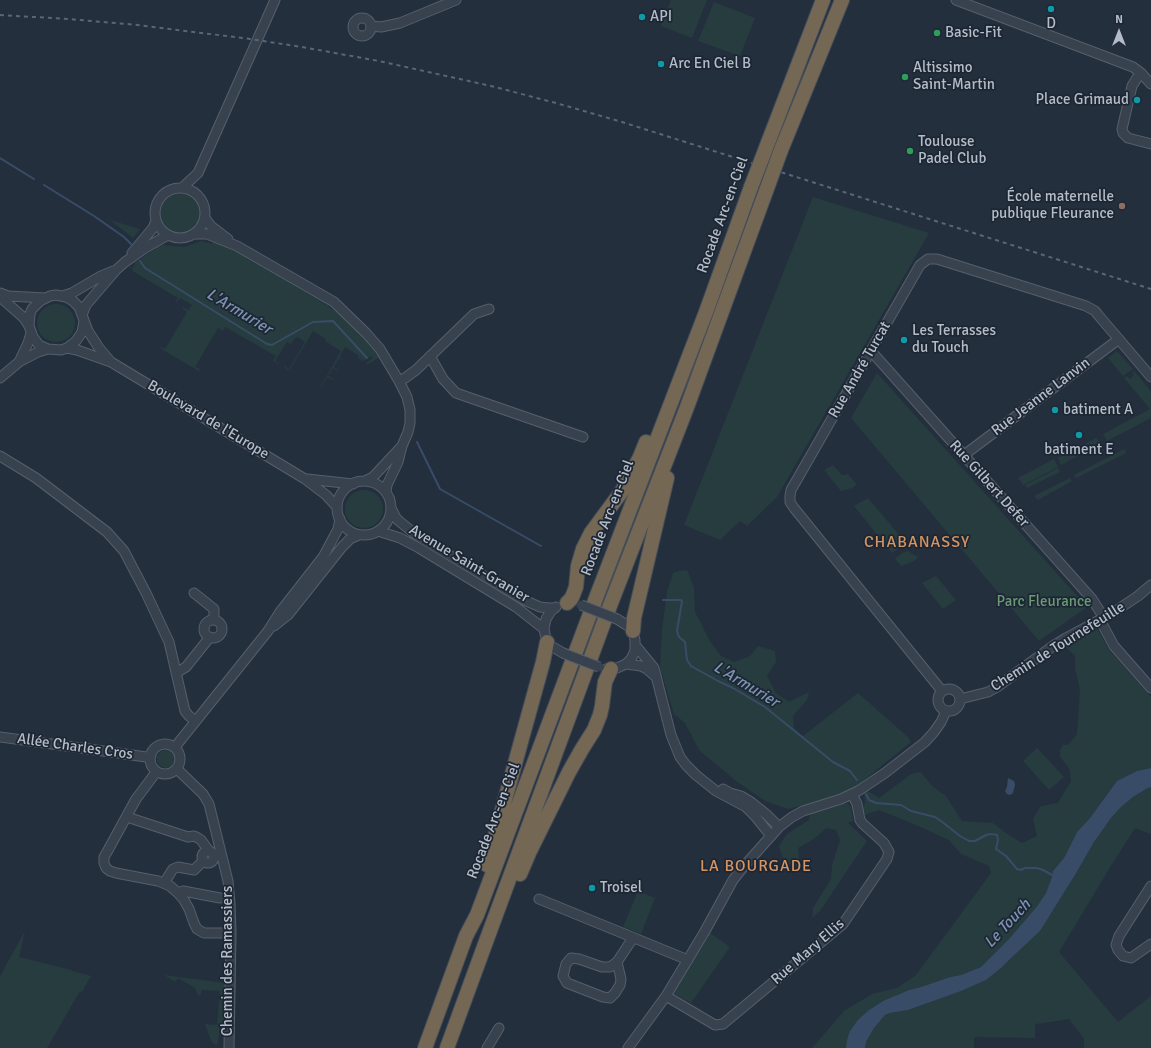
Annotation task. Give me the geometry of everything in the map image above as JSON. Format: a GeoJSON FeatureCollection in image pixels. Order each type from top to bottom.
{"type":"FeatureCollection","features":[{"type":"Feature","properties":{"kind":"highway","name":"Rocade Arc-en-Ciel"},"geometry":{"type":"LineString","coordinates":[[425,1048],[466,936],[477,915],[593,605],[710,301],[751,187],[823,0]]}},
{"type":"Feature","properties":{"kind":"highway"},"geometry":{"type":"LineString","coordinates":[[447,1048],[611,603],[687,407],[766,191],[842,0]]}},
{"type":"Feature","properties":{"kind":"highway"},"geometry":{"type":"LineString","coordinates":[[568,605],[574,591],[578,566],[583,548],[591,533],[622,491],[640,457],[702,305],[710,301]]}},
{"type":"Feature","properties":{"kind":"highway"},"geometry":{"type":"LineString","coordinates":[[632,631],[673,456],[687,415],[687,407]]}},
{"type":"Feature","properties":{"kind":"highway"},"geometry":{"type":"LineString","coordinates":[[466,936],[469,920],[484,876],[539,677],[546,635]]}},
{"type":"Feature","properties":{"kind":"highway"},"geometry":{"type":"LineString","coordinates":[[484,947],[489,945],[529,853],[569,772],[594,730],[602,706],[605,668]]}},
{"type":"Feature","properties":{"kind":"street"},"geometry":{"type":"LineString","coordinates":[[183,188],[198,172],[275,0]]}},
{"type":"Feature","properties":{"kind":"street"},"geometry":{"type":"LineString","coordinates":[[371,26],[381,27],[400,24],[456,0]]}},
{"type":"Feature","properties":{"kind":"street"},"geometry":{"type":"LineString","coordinates":[[956,0],[1133,67],[1150,81]]}},
{"type":"Feature","properties":{"kind":"street"},"geometry":{"type":"LineString","coordinates":[[1141,73],[1132,86],[1122,128],[1123,133],[1128,138],[1151,144]]}},
{"type":"Feature","properties":{"kind":"street"},"geometry":{"type":"LineString","coordinates":[[198,172],[198,194]]}},
{"type":"Feature","properties":{"kind":"street"},"geometry":{"type":"LineString","coordinates":[[194,234],[202,226],[205,218],[205,207],[201,198],[191,189],[178,187],[169,190],[158,199],[155,207],[156,221],[161,229],[168,235],[179,238],[194,234],[207,234],[237,246]]}},
{"type":"Feature","properties":{"kind":"street"},"geometry":{"type":"LineString","coordinates":[[205,218],[211,226],[237,246],[334,302],[380,349],[407,397],[410,410],[409,427],[398,462],[387,485],[386,492]]}},
{"type":"Feature","properties":{"kind":"street"},"geometry":{"type":"LineString","coordinates":[[125,262],[153,228],[156,221]]}},
{"type":"Feature","properties":{"kind":"street"},"geometry":{"type":"LineString","coordinates":[[67,348],[80,337],[86,305],[116,270],[145,248],[168,235]]}},
{"type":"Feature","properties":{"kind":"street","name":"Rue André Turcat"},"geometry":{"type":"LineString","coordinates":[[942,691],[790,502],[791,490],[920,265],[928,259],[937,259],[1086,306],[1095,312],[1151,377]]}},
{"type":"Feature","properties":{"kind":"street"},"geometry":{"type":"LineString","coordinates":[[0,378],[19,362],[28,343],[30,329],[29,320],[32,309],[36,304],[50,296],[72,294],[101,276],[116,270]]}},
{"type":"Feature","properties":{"kind":"street"},"geometry":{"type":"LineString","coordinates":[[0,293],[16,296],[45,298]]}},
{"type":"Feature","properties":{"kind":"street","name":"Boulevard de l'Europe"},"geometry":{"type":"LineString","coordinates":[[62,296],[73,301],[79,307],[92,337],[111,362]]}},
{"type":"Feature","properties":{"kind":"street"},"geometry":{"type":"LineString","coordinates":[[0,297],[24,318],[39,345],[48,349]]}},
{"type":"Feature","properties":{"kind":"street"},"geometry":{"type":"LineString","coordinates":[[399,381],[416,370],[474,314],[489,309]]}},
{"type":"Feature","properties":{"kind":"street","name":"Rue Jeanne Lanvin"},"geometry":{"type":"LineString","coordinates":[[964,455],[1119,339]]}},
{"type":"Feature","properties":{"kind":"street","name":"Boulevard de l'Europe"},"geometry":{"type":"LineString","coordinates":[[19,362],[38,352],[48,349],[61,350],[67,348],[111,362],[305,479],[332,500],[337,507]]}},
{"type":"Feature","properties":{"kind":"street","name":"Rue Gilbert Defer"},"geometry":{"type":"LineString","coordinates":[[871,351],[1092,599],[1114,646],[1151,688]]}},
{"type":"Feature","properties":{"kind":"street"},"geometry":{"type":"LineString","coordinates":[[430,356],[443,379],[456,393],[583,437]]}},
{"type":"Feature","properties":{"kind":"street"},"geometry":{"type":"LineString","coordinates":[[365,481],[377,484],[386,492],[390,500],[391,515],[384,527],[378,532],[369,535],[359,535],[347,529],[340,519],[337,507],[340,496],[353,484],[373,477],[402,446]]}},
{"type":"Feature","properties":{"kind":"street"},"geometry":{"type":"LineString","coordinates":[[0,456],[36,478],[107,532],[120,545],[146,593],[169,642],[185,711],[196,721]]}},
{"type":"Feature","properties":{"kind":"street","name":"Boulevard de l'Europe"},"geometry":{"type":"LineString","coordinates":[[305,479],[353,484]]}},
{"type":"Feature","properties":{"kind":"street","name":"Avenue Saint-Granier"},"geometry":{"type":"LineString","coordinates":[[391,508],[396,518],[415,534],[524,600],[548,608],[568,605],[617,618],[632,631]]}},
{"type":"Feature","properties":{"kind":"street"},"geometry":{"type":"LineString","coordinates":[[175,747],[268,631],[280,612],[323,557],[338,529],[340,519]]}},
{"type":"Feature","properties":{"kind":"street","name":"Avenue Saint-Granier"},"geometry":{"type":"LineString","coordinates":[[378,532],[400,538],[419,548],[516,607],[546,635],[551,646],[563,653],[605,668]]}},
{"type":"Feature","properties":{"kind":"street"},"geometry":{"type":"LineString","coordinates":[[268,631],[288,615],[342,547],[350,539],[359,535]]}},
{"type":"Feature","properties":{"kind":"street","name":"Chemin de Tournefeuille"},"geometry":{"type":"LineString","coordinates":[[960,699],[988,692],[997,687],[1060,642],[1102,619],[1151,586]]}},
{"type":"Feature","properties":{"kind":"street"},"geometry":{"type":"LineString","coordinates":[[194,593],[214,609],[214,620]]}},
{"type":"Feature","properties":{"kind":"street"},"geometry":{"type":"LineString","coordinates":[[546,635],[546,619],[551,611],[568,605]]}},
{"type":"Feature","properties":{"kind":"street"},"geometry":{"type":"LineString","coordinates":[[214,620],[220,623],[222,631],[216,638],[210,637],[206,633],[205,627],[208,622],[214,620]]}},
{"type":"Feature","properties":{"kind":"street"},"geometry":{"type":"LineString","coordinates":[[605,668],[617,668],[626,664],[633,655],[636,646],[632,631]]}},
{"type":"Feature","properties":{"kind":"street"},"geometry":{"type":"LineString","coordinates":[[176,673],[186,667],[210,637]]}},
{"type":"Feature","properties":{"kind":"street"},"geometry":{"type":"LineString","coordinates":[[636,646],[654,668],[671,735],[680,756],[686,765],[716,791],[746,807],[771,836]]}},
{"type":"Feature","properties":{"kind":"street"},"geometry":{"type":"LineString","coordinates":[[626,664],[641,666],[656,677]]}},
{"type":"Feature","properties":{"kind":"street"},"geometry":{"type":"LineString","coordinates":[[949,689],[958,693],[960,699],[959,706],[956,709],[946,711],[939,704],[938,697],[942,691],[949,689]]}},
{"type":"Feature","properties":{"kind":"street"},"geometry":{"type":"LineString","coordinates":[[628,1048],[666,996],[733,880],[779,827],[803,811],[852,794],[885,773],[925,742],[934,732],[946,711]]}},
{"type":"Feature","properties":{"kind":"street","name":"Allée Charles Cros"},"geometry":{"type":"LineString","coordinates":[[0,737],[146,757],[150,756]]}},
{"type":"Feature","properties":{"kind":"street"},"geometry":{"type":"LineString","coordinates":[[163,744],[175,747],[181,760],[177,769],[173,773],[167,775],[155,771],[150,761],[150,756],[153,750],[163,744]]}},
{"type":"Feature","properties":{"kind":"street"},"geometry":{"type":"LineString","coordinates":[[675,745],[694,766],[709,779],[730,793],[741,796],[751,802],[779,827]]}},
{"type":"Feature","properties":{"kind":"street","name":"Chemin des Ramassiers"},"geometry":{"type":"LineString","coordinates":[[177,769],[203,794],[208,804],[228,881],[231,933],[229,1048]]}},
{"type":"Feature","properties":{"kind":"street"},"geometry":{"type":"LineString","coordinates":[[155,771],[154,775],[136,799],[104,857],[106,868],[116,873],[164,883],[178,893],[187,904],[197,929],[204,932],[231,933]]}},
{"type":"Feature","properties":{"kind":"street","name":"Rue Mary Ellis"},"geometry":{"type":"LineString","coordinates":[[666,996],[715,1025],[723,1024],[843,924],[887,860],[888,852],[884,844],[860,820],[857,804],[852,794]]}},
{"type":"Feature","properties":{"kind":"street"},"geometry":{"type":"LineString","coordinates":[[127,817],[188,837],[194,836],[202,840],[209,851],[213,854],[214,858],[210,863],[205,863],[203,861],[194,870],[178,867],[173,869],[164,883]]}},
{"type":"Feature","properties":{"kind":"street"},"geometry":{"type":"LineString","coordinates":[[1151,886],[1119,936],[1116,945],[1123,956],[1131,958],[1151,944]]}},
{"type":"Feature","properties":{"kind":"street"},"geometry":{"type":"LineString","coordinates":[[178,893],[183,891],[220,898]]}},
{"type":"Feature","properties":{"kind":"street"},"geometry":{"type":"LineString","coordinates":[[539,899],[688,960]]}},
{"type":"Feature","properties":{"kind":"street"},"geometry":{"type":"LineString","coordinates":[[616,962],[621,979],[620,985],[610,998],[603,997],[567,983],[563,976],[566,964],[571,958],[579,959],[602,967],[610,967],[616,962],[633,938]]}},
{"type":"Feature","properties":{"kind":"street"},"geometry":{"type":"LineString","coordinates":[[487,1048],[498,1028]]}},
{"type":"Feature","properties":{"kind":"green space"},"geometry":{"type":"Polygon","coordinates":[[[671,0],[707,0],[692,38],[661,26],[671,0]]]}},
{"type":"Feature","properties":{"kind":"green space"},"geometry":{"type":"Polygon","coordinates":[[[714,2],[755,18],[740,56],[698,41],[714,2]]]}},
{"type":"Feature","properties":{"kind":"green space"},"geometry":{"type":"Polygon","coordinates":[[[180,192],[195,198],[201,213],[195,228],[180,234],[165,228],[159,213],[165,198],[180,192]]]}},
{"type":"Feature","properties":{"kind":"green space"},"geometry":{"type":"Polygon","coordinates":[[[813,197],[929,233],[777,497],[747,526],[740,521],[720,540],[684,525],[813,197]]]}},
{"type":"Feature","properties":{"kind":"green space"},"geometry":{"type":"Polygon","coordinates":[[[110,220],[140,229],[133,238],[110,220]]]}},
{"type":"Feature","properties":{"kind":"green space"},"geometry":{"type":"Polygon","coordinates":[[[214,240],[245,256],[327,305],[352,324],[380,356],[367,365],[366,363],[373,358],[371,356],[364,361],[345,347],[339,358],[344,360],[338,359],[334,367],[338,371],[333,368],[328,376],[333,379],[332,380],[327,377],[322,386],[327,389],[321,386],[341,351],[313,331],[291,368],[288,370],[284,366],[289,369],[305,342],[298,337],[294,339],[291,344],[287,342],[275,361],[280,364],[273,361],[276,356],[225,327],[223,331],[218,328],[195,367],[200,369],[199,371],[161,349],[160,347],[165,349],[187,312],[183,309],[183,307],[188,310],[192,305],[180,298],[175,303],[178,298],[132,271],[133,269],[129,267],[130,266],[132,268],[135,265],[134,263],[163,245],[184,247],[202,241],[212,244],[214,240]]]}},
{"type":"Feature","properties":{"kind":"green space"},"geometry":{"type":"Polygon","coordinates":[[[52,304],[60,304],[70,309],[74,316],[74,330],[70,337],[60,342],[52,342],[42,337],[40,334],[37,327],[37,319],[42,309],[45,307],[52,304]]]}},
{"type":"Feature","properties":{"kind":"green space"},"geometry":{"type":"Polygon","coordinates":[[[1117,351],[1133,369],[1123,376],[1108,358],[1117,351]]]}},
{"type":"Feature","properties":{"kind":"green space"},"geometry":{"type":"Polygon","coordinates":[[[1134,371],[1151,391],[1151,418],[1107,441],[1103,434],[1150,409],[1124,378],[1127,376],[1130,379],[1134,375],[1132,372],[1134,371]]]}},
{"type":"Feature","properties":{"kind":"green space","name":"Parc Fleurance"},"geometry":{"type":"Polygon","coordinates":[[[877,373],[1087,607],[1039,641],[851,418],[877,373]]]}},
{"type":"Feature","properties":{"kind":"green space"},"geometry":{"type":"Polygon","coordinates":[[[1096,438],[1102,443],[1061,465],[1058,458],[1096,438]]]}},
{"type":"Feature","properties":{"kind":"green space"},"geometry":{"type":"Polygon","coordinates":[[[1124,449],[1126,453],[1076,478],[1074,475],[1124,449]]]}},
{"type":"Feature","properties":{"kind":"green space"},"geometry":{"type":"Polygon","coordinates":[[[1054,459],[1058,467],[1023,485],[1018,478],[1054,459]]]}},
{"type":"Feature","properties":{"kind":"green space"},"geometry":{"type":"Polygon","coordinates":[[[833,465],[842,475],[848,474],[857,485],[841,491],[824,470],[833,465]]]}},
{"type":"Feature","properties":{"kind":"green space"},"geometry":{"type":"Polygon","coordinates":[[[1058,468],[1060,472],[1027,488],[1025,485],[1058,468]]]}},
{"type":"Feature","properties":{"kind":"green space"},"geometry":{"type":"Polygon","coordinates":[[[1070,478],[1072,481],[1038,500],[1034,496],[1070,478]]]}},
{"type":"Feature","properties":{"kind":"green space"},"geometry":{"type":"Polygon","coordinates":[[[360,490],[368,490],[375,493],[380,498],[383,509],[380,520],[375,525],[368,528],[360,528],[353,525],[348,520],[345,513],[345,505],[348,498],[353,493],[360,490]]]}},
{"type":"Feature","properties":{"kind":"green space"},"geometry":{"type":"Polygon","coordinates":[[[868,498],[906,543],[892,553],[854,506],[868,498]]]}},
{"type":"Feature","properties":{"kind":"green space"},"geometry":{"type":"Polygon","coordinates":[[[908,551],[918,557],[914,561],[901,566],[895,559],[902,553],[908,551]]]}},
{"type":"Feature","properties":{"kind":"green space"},"geometry":{"type":"Polygon","coordinates":[[[687,570],[694,588],[695,612],[709,640],[721,656],[734,662],[750,656],[758,646],[775,651],[776,662],[767,676],[776,693],[789,702],[809,692],[807,700],[793,716],[794,728],[803,736],[858,693],[908,737],[911,742],[849,792],[814,803],[788,809],[765,801],[736,781],[699,750],[685,723],[674,714],[660,668],[662,629],[667,592],[673,573],[687,570]]]}},
{"type":"Feature","properties":{"kind":"green space"},"geometry":{"type":"Polygon","coordinates":[[[936,576],[956,600],[943,609],[922,583],[936,576]]]}},
{"type":"Feature","properties":{"kind":"green space"},"geometry":{"type":"Polygon","coordinates":[[[1096,627],[1110,651],[1151,697],[1151,768],[1137,771],[1117,781],[1090,818],[1077,832],[1064,858],[1053,871],[1046,893],[1038,905],[1008,940],[981,967],[961,975],[909,990],[883,1001],[869,1010],[847,1040],[846,1048],[812,1048],[844,1011],[872,994],[897,988],[916,975],[991,873],[989,866],[961,854],[949,840],[914,824],[879,810],[864,815],[864,793],[868,791],[879,798],[911,774],[921,772],[932,786],[946,796],[962,821],[993,823],[1022,843],[1037,836],[1033,818],[1041,806],[1058,803],[1071,781],[1069,768],[1060,757],[1060,750],[1063,745],[1068,745],[1077,734],[1080,689],[1075,669],[1075,656],[1063,644],[1096,627]]]}},
{"type":"Feature","properties":{"kind":"green space"},"geometry":{"type":"Polygon","coordinates":[[[1037,748],[1064,777],[1049,790],[1023,761],[1037,748]]]}},
{"type":"Feature","properties":{"kind":"green space"},"geometry":{"type":"Polygon","coordinates":[[[166,750],[172,753],[175,759],[172,765],[166,768],[160,765],[157,759],[160,753],[166,750]]]}},
{"type":"Feature","properties":{"kind":"green space"},"geometry":{"type":"Polygon","coordinates":[[[1151,787],[1151,834],[1135,828],[1059,952],[1118,1022],[1151,996],[1151,1048],[1084,1048],[1084,1039],[1069,1019],[1035,1024],[1035,1038],[974,1037],[974,1048],[865,1048],[866,1042],[874,1028],[885,1015],[908,1010],[986,980],[1001,968],[1040,931],[1094,842],[1111,818],[1133,797],[1151,787]]]}},
{"type":"Feature","properties":{"kind":"green space"},"geometry":{"type":"Polygon","coordinates":[[[847,803],[851,807],[853,821],[848,823],[867,841],[820,911],[812,918],[813,908],[831,879],[832,865],[840,840],[836,830],[826,828],[814,839],[798,848],[799,858],[797,867],[784,862],[779,846],[787,834],[809,820],[810,813],[847,803]]]}},
{"type":"Feature","properties":{"kind":"green space"},"geometry":{"type":"Polygon","coordinates":[[[638,891],[655,898],[641,934],[623,927],[638,891]]]}},
{"type":"Feature","properties":{"kind":"green space"},"geometry":{"type":"Polygon","coordinates":[[[25,931],[19,957],[91,976],[82,992],[80,991],[47,1048],[0,1048],[0,976],[25,931]]]}},
{"type":"Feature","properties":{"kind":"green space"},"geometry":{"type":"Polygon","coordinates":[[[710,933],[730,947],[691,1003],[673,993],[710,933]]]}},
{"type":"Feature","properties":{"kind":"green space"},"geometry":{"type":"Polygon","coordinates":[[[164,975],[225,983],[224,1030],[220,1030],[217,1045],[213,1043],[210,1038],[205,1024],[217,1025],[220,991],[201,990],[201,995],[198,995],[195,988],[178,978],[175,982],[164,975]]]}},
{"type":"Feature","properties":{"kind":"water"},"geometry":{"type":"Polygon","coordinates":[[[1151,768],[1151,787],[1133,797],[1111,818],[1094,842],[1040,931],[1001,968],[986,980],[961,991],[908,1010],[885,1015],[874,1028],[866,1042],[865,1048],[846,1048],[850,1031],[858,1020],[869,1010],[883,1001],[909,990],[961,975],[981,967],[1008,940],[1038,905],[1046,893],[1053,871],[1064,858],[1077,832],[1090,818],[1117,781],[1137,771],[1151,768]]]}},
{"type":"Feature","properties":{"kind":"water"},"geometry":{"type":"Polygon","coordinates":[[[1008,778],[1014,781],[1015,785],[1013,793],[1010,795],[1005,791],[1008,778]]]}},
{"type":"Feature","properties":{"kind":"waterway","name":"L'Armurier"},"geometry":{"type":"LineString","coordinates":[[0,158],[34,179]]}},
{"type":"Feature","properties":{"kind":"waterway","name":"L'Armurier"},"geometry":{"type":"LineString","coordinates":[[44,185],[94,216],[124,237],[131,244]]}},
{"type":"Feature","properties":{"kind":"waterway","name":"L'Armurier"},"geometry":{"type":"LineString","coordinates":[[140,261],[145,268],[267,344],[272,345],[313,322],[333,321],[367,358]]}},
{"type":"Feature","properties":{"kind":"waterway","name":"L'Armurier"},"geometry":{"type":"LineString","coordinates":[[417,442],[440,489],[541,546]]}},
{"type":"Feature","properties":{"kind":"waterway","name":"L'Armurier"},"geometry":{"type":"LineString","coordinates":[[663,600],[682,601],[677,631],[679,637],[685,642],[687,660],[691,666],[765,707],[833,762],[850,771],[857,780]]}},
{"type":"Feature","properties":{"kind":"waterway","name":"L'Armurier"},"geometry":{"type":"LineString","coordinates":[[866,794],[869,800],[876,803],[901,805],[911,811],[935,817],[969,841],[975,841],[986,835],[997,835],[998,840],[996,849],[1006,856],[1017,869],[1037,868],[1054,876]]}},
{"type":"Feature","properties":{"kind":"railway"},"geometry":{"type":"LineString","coordinates":[[0,15],[138,25],[250,39],[379,61],[491,86],[622,122],[1151,289]]}},
{"type":"Feature","properties":{"kind":"place","name":"D"},"geometry":{"type":"Point","coordinates":[1051,9]}},
{"type":"Feature","properties":{"kind":"place","name":"API"},"geometry":{"type":"Point","coordinates":[642,17]}},
{"type":"Feature","properties":{"kind":"place","name":"Basic-Fit"},"geometry":{"type":"Point","coordinates":[937,33]}},
{"type":"Feature","properties":{"kind":"place","name":"Arc En Ciel B"},"geometry":{"type":"Point","coordinates":[661,64]}},
{"type":"Feature","properties":{"kind":"place","name":"Altissimo Saint-Martin"},"geometry":{"type":"Point","coordinates":[905,77]}},
{"type":"Feature","properties":{"kind":"place","name":"Place Grimaud"},"geometry":{"type":"Point","coordinates":[1137,100]}},
{"type":"Feature","properties":{"kind":"place","name":"Toulouse Padel Club"},"geometry":{"type":"Point","coordinates":[910,151]}},
{"type":"Feature","properties":{"kind":"place","name":"École maternelle publique Fleurance"},"geometry":{"type":"Point","coordinates":[1122,206]}},
{"type":"Feature","properties":{"kind":"place","name":"Les Terrasses du Touch"},"geometry":{"type":"Point","coordinates":[904,340]}},
{"type":"Feature","properties":{"kind":"place","name":"batiment A"},"geometry":{"type":"Point","coordinates":[1055,410]}},
{"type":"Feature","properties":{"kind":"place","name":"batiment E"},"geometry":{"type":"Point","coordinates":[1079,435]}},
{"type":"Feature","properties":{"kind":"place","name":"Troisel"},"geometry":{"type":"Point","coordinates":[592,888]}},
{"type":"Feature","properties":{"kind":"district","name":"CHABANASSY"},"geometry":{"type":"Point","coordinates":[917,543]}},
{"type":"Feature","properties":{"kind":"district","name":"LA BOURGADE"},"geometry":{"type":"Point","coordinates":[756,867]}},
{"type":"Feature","properties":{"kind":"water label","name":"Le Touch"},"geometry":{"type":"Point","coordinates":[1008,924]}}]}
